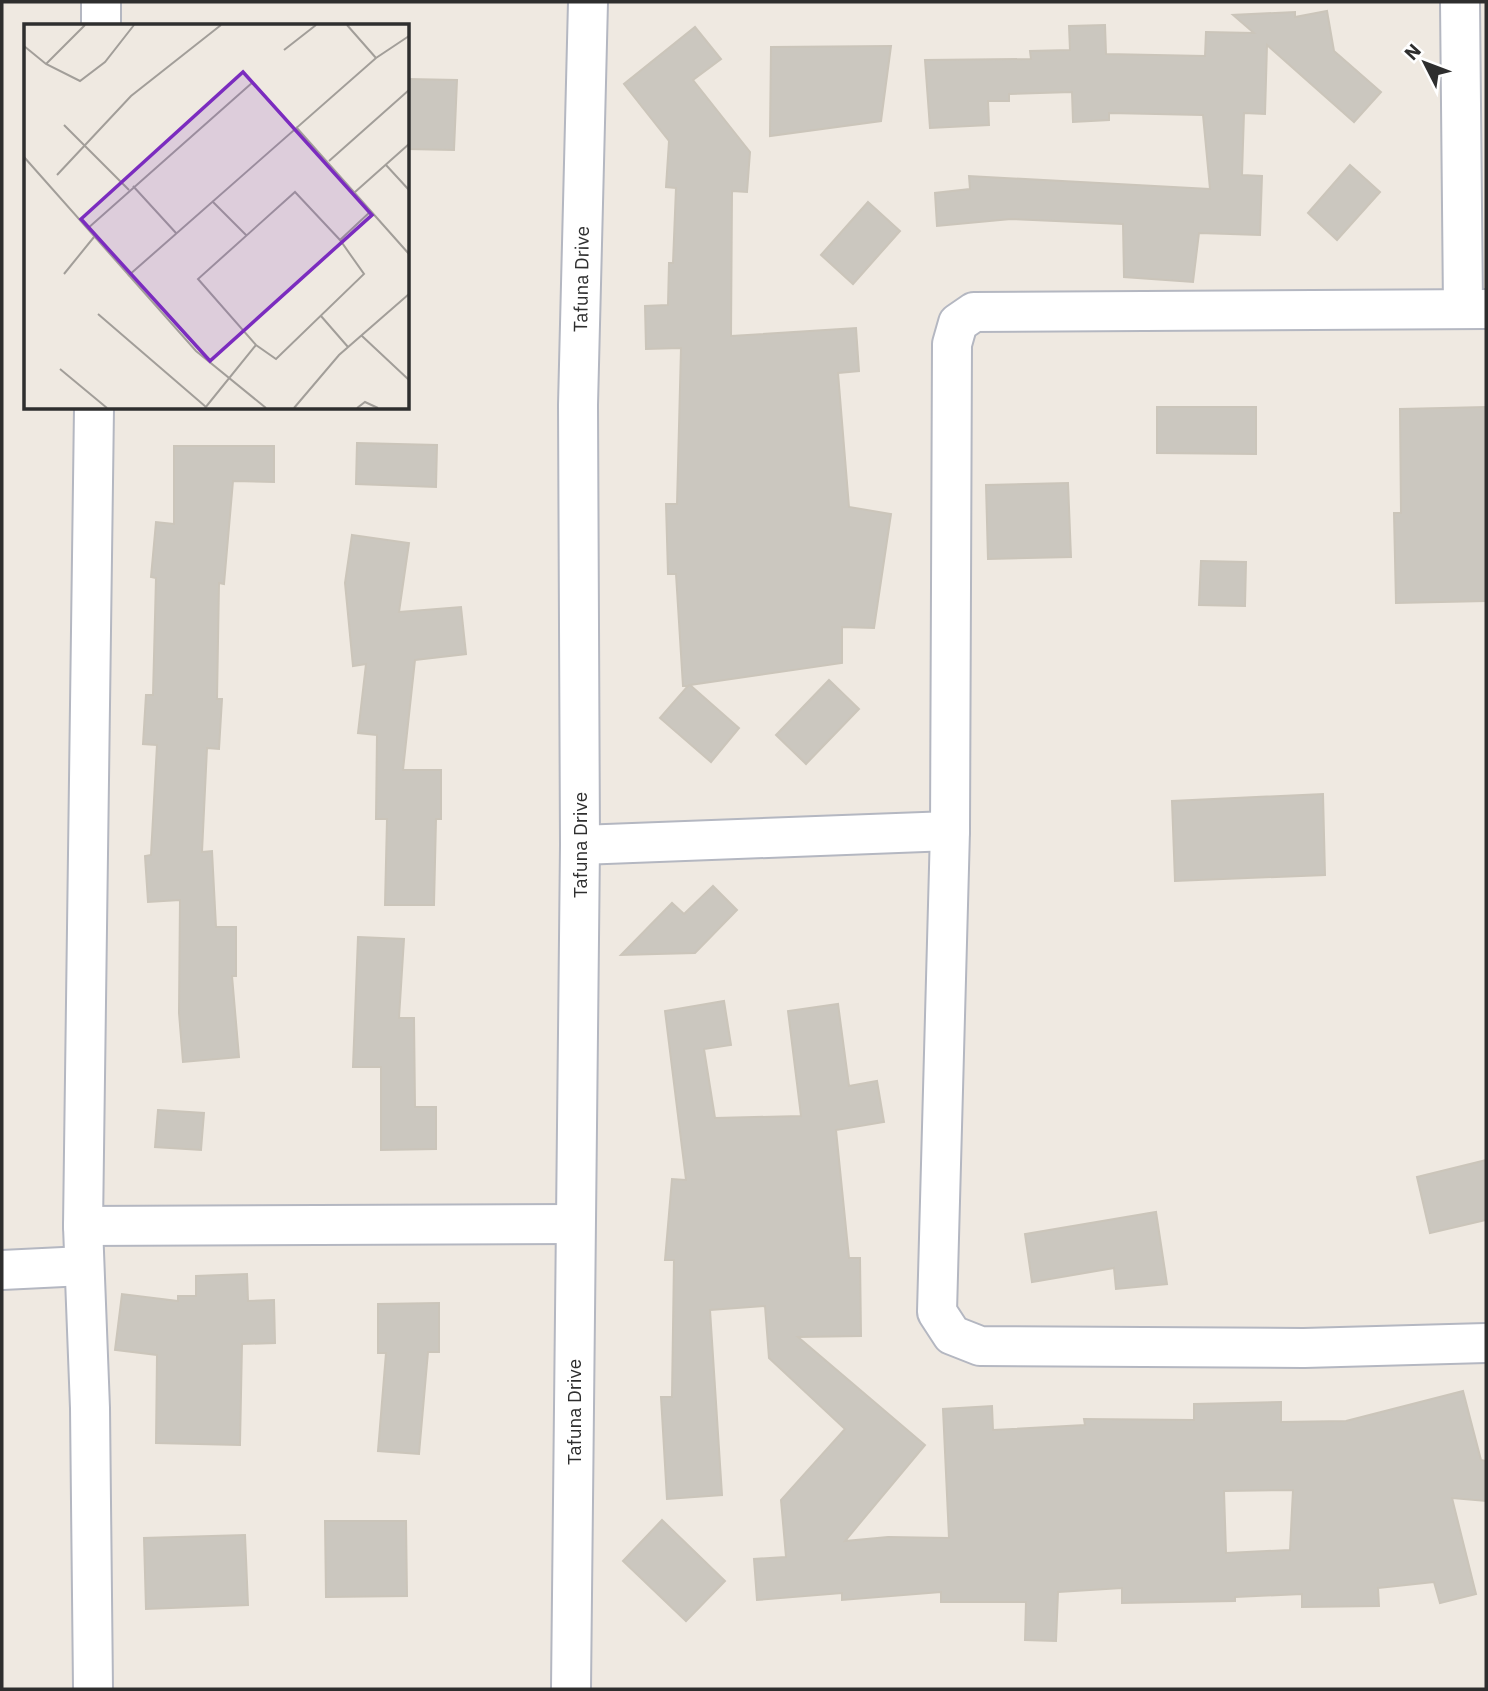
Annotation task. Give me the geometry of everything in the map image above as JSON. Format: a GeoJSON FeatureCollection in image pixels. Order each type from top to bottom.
{"type":"FeatureCollection","features":[{"type":"Feature","properties":{"kind":"street"},"geometry":{"type":"LineString","coordinates":[[101,24],[102,2]]}},
{"type":"Feature","properties":{"kind":"street","name":"Tafuna Drive"},"geometry":{"type":"LineString","coordinates":[[571,1689],[580,845],[578,405],[588,2]]}},
{"type":"Feature","properties":{"kind":"street"},"geometry":{"type":"LineString","coordinates":[[1461,2],[1475,309],[974,312],[958,323],[952,344],[950,831],[937,1312],[952,1335],[980,1346],[1304,1348],[1486,1343]]}},
{"type":"Feature","properties":{"kind":"street"},"geometry":{"type":"LineString","coordinates":[[93,1689],[90,1408],[83,1226],[94,410]]}},
{"type":"Feature","properties":{"kind":"street"},"geometry":{"type":"LineString","coordinates":[[580,845],[950,831]]}},
{"type":"Feature","properties":{"kind":"street"},"geometry":{"type":"LineString","coordinates":[[83,1226],[575,1224]]}},
{"type":"Feature","properties":{"kind":"street"},"geometry":{"type":"LineString","coordinates":[[2,1270],[84,1266]]}},
{"type":"Feature","properties":{"kind":"building"},"geometry":{"type":"Polygon","coordinates":[[[1327,11],[1334,51],[1381,92],[1354,122],[1267,45],[1265,114],[1244,113],[1242,175],[1262,176],[1260,235],[1199,233],[1193,282],[1124,277],[1123,224],[1011,219],[937,226],[935,193],[970,189],[969,176],[1210,189],[1203,115],[1109,113],[1109,120],[1073,122],[1072,92],[1009,94],[1009,101],[988,101],[989,125],[930,128],[925,60],[1031,59],[1030,51],[1070,50],[1069,26],[1105,25],[1106,54],[1205,56],[1206,32],[1254,33],[1233,15],[1295,12],[1295,17],[1327,11]]]}},
{"type":"Feature","properties":{"kind":"building"},"geometry":{"type":"Polygon","coordinates":[[[695,27],[721,59],[693,80],[750,152],[747,192],[732,191],[731,336],[856,328],[859,371],[838,373],[849,507],[891,514],[874,628],[842,627],[842,663],[690,685],[739,728],[711,762],[660,718],[688,686],[683,686],[676,574],[668,574],[666,504],[677,504],[681,348],[646,349],[645,306],[668,305],[669,263],[673,263],[676,188],[666,187],[669,141],[624,84],[695,27]]]}},
{"type":"Feature","properties":{"kind":"building"},"geometry":{"type":"Polygon","coordinates":[[[891,46],[881,121],[770,136],[771,47],[891,46]]]}},
{"type":"Feature","properties":{"kind":"building"},"geometry":{"type":"Polygon","coordinates":[[[410,79],[457,80],[454,150],[410,149],[410,79]]]}},
{"type":"Feature","properties":{"kind":"building"},"geometry":{"type":"Polygon","coordinates":[[[1350,165],[1380,192],[1337,240],[1308,213],[1350,165]]]}},
{"type":"Feature","properties":{"kind":"building"},"geometry":{"type":"Polygon","coordinates":[[[868,202],[900,231],[853,284],[821,255],[868,202]]]}},
{"type":"Feature","properties":{"kind":"building"},"geometry":{"type":"Polygon","coordinates":[[[1157,407],[1256,407],[1256,454],[1157,453],[1157,407]]]}},
{"type":"Feature","properties":{"kind":"building"},"geometry":{"type":"Polygon","coordinates":[[[1486,407],[1486,601],[1396,603],[1394,513],[1401,513],[1400,409],[1486,407]]]}},
{"type":"Feature","properties":{"kind":"building"},"geometry":{"type":"Polygon","coordinates":[[[357,443],[437,445],[436,487],[356,484],[357,443]]]}},
{"type":"Feature","properties":{"kind":"building"},"geometry":{"type":"Polygon","coordinates":[[[174,446],[274,446],[274,482],[233,481],[224,584],[219,583],[217,699],[222,699],[219,749],[207,748],[202,852],[212,851],[216,927],[236,927],[236,976],[232,976],[239,1057],[183,1062],[179,1013],[180,900],[148,902],[145,856],[151,855],[157,745],[143,744],[146,695],[153,695],[156,578],[151,577],[156,522],[174,524],[174,446]]]}},
{"type":"Feature","properties":{"kind":"building"},"geometry":{"type":"Polygon","coordinates":[[[1068,483],[1071,557],[988,559],[986,485],[1068,483]]]}},
{"type":"Feature","properties":{"kind":"building"},"geometry":{"type":"Polygon","coordinates":[[[352,535],[409,543],[399,612],[461,607],[466,654],[415,660],[403,770],[441,770],[441,819],[436,819],[434,905],[385,905],[387,819],[376,819],[377,735],[358,733],[366,664],[353,666],[345,583],[352,535]]]}},
{"type":"Feature","properties":{"kind":"building"},"geometry":{"type":"Polygon","coordinates":[[[1201,561],[1246,562],[1245,606],[1199,605],[1201,561]]]}},
{"type":"Feature","properties":{"kind":"building"},"geometry":{"type":"Polygon","coordinates":[[[829,680],[859,709],[806,764],[776,735],[829,680]]]}},
{"type":"Feature","properties":{"kind":"building"},"geometry":{"type":"Polygon","coordinates":[[[1323,794],[1325,875],[1175,881],[1172,801],[1323,794]]]}},
{"type":"Feature","properties":{"kind":"building"},"geometry":{"type":"Polygon","coordinates":[[[713,886],[737,910],[695,953],[621,955],[672,903],[684,914],[713,886]]]}},
{"type":"Feature","properties":{"kind":"building"},"geometry":{"type":"Polygon","coordinates":[[[358,937],[404,939],[399,1018],[414,1018],[415,1107],[436,1107],[436,1149],[381,1150],[381,1067],[353,1067],[358,937]]]}},
{"type":"Feature","properties":{"kind":"building"},"geometry":{"type":"Polygon","coordinates":[[[724,1001],[731,1045],[704,1049],[715,1118],[801,1116],[788,1011],[838,1004],[849,1086],[877,1081],[884,1122],[836,1130],[849,1258],[860,1258],[861,1336],[798,1337],[925,1445],[845,1541],[888,1537],[949,1538],[943,1409],[992,1406],[993,1430],[1085,1425],[1084,1419],[1194,1420],[1194,1404],[1281,1402],[1281,1422],[1346,1421],[1463,1391],[1481,1460],[1486,1461],[1486,1501],[1452,1498],[1476,1594],[1440,1603],[1434,1582],[1378,1588],[1379,1606],[1302,1607],[1302,1594],[1235,1597],[1235,1601],[1122,1603],[1122,1588],[1058,1592],[1056,1641],[1025,1640],[1026,1602],[941,1602],[941,1592],[842,1600],[842,1593],[757,1600],[754,1559],[786,1557],[781,1500],[845,1429],[769,1358],[765,1306],[710,1310],[722,1495],[667,1499],[661,1397],[672,1397],[674,1260],[665,1260],[672,1179],[686,1180],[665,1011],[724,1001]],[[1293,1490],[1224,1491],[1226,1553],[1290,1550],[1293,1490]]]}},
{"type":"Feature","properties":{"kind":"building"},"geometry":{"type":"Polygon","coordinates":[[[158,1110],[204,1113],[201,1150],[155,1147],[158,1110]]]}},
{"type":"Feature","properties":{"kind":"building"},"geometry":{"type":"Polygon","coordinates":[[[1486,1160],[1486,1220],[1430,1233],[1417,1177],[1486,1160]]]}},
{"type":"Feature","properties":{"kind":"building"},"geometry":{"type":"Polygon","coordinates":[[[1156,1212],[1167,1284],[1116,1289],[1114,1268],[1032,1282],[1025,1234],[1156,1212]]]}},
{"type":"Feature","properties":{"kind":"building"},"geometry":{"type":"Polygon","coordinates":[[[247,1274],[248,1301],[274,1300],[275,1343],[242,1344],[240,1445],[156,1443],[157,1355],[115,1350],[122,1294],[178,1301],[178,1296],[196,1296],[196,1276],[247,1274]]]}},
{"type":"Feature","properties":{"kind":"building"},"geometry":{"type":"Polygon","coordinates":[[[439,1303],[439,1352],[428,1352],[419,1454],[378,1451],[386,1353],[378,1353],[378,1304],[439,1303]]]}},
{"type":"Feature","properties":{"kind":"building"},"geometry":{"type":"Polygon","coordinates":[[[662,1520],[725,1581],[686,1621],[623,1561],[662,1520]]]}},
{"type":"Feature","properties":{"kind":"building"},"geometry":{"type":"Polygon","coordinates":[[[325,1521],[406,1521],[407,1596],[326,1597],[325,1521]]]}},
{"type":"Feature","properties":{"kind":"building"},"geometry":{"type":"Polygon","coordinates":[[[245,1535],[248,1605],[146,1609],[144,1538],[245,1535]]]}}]}
